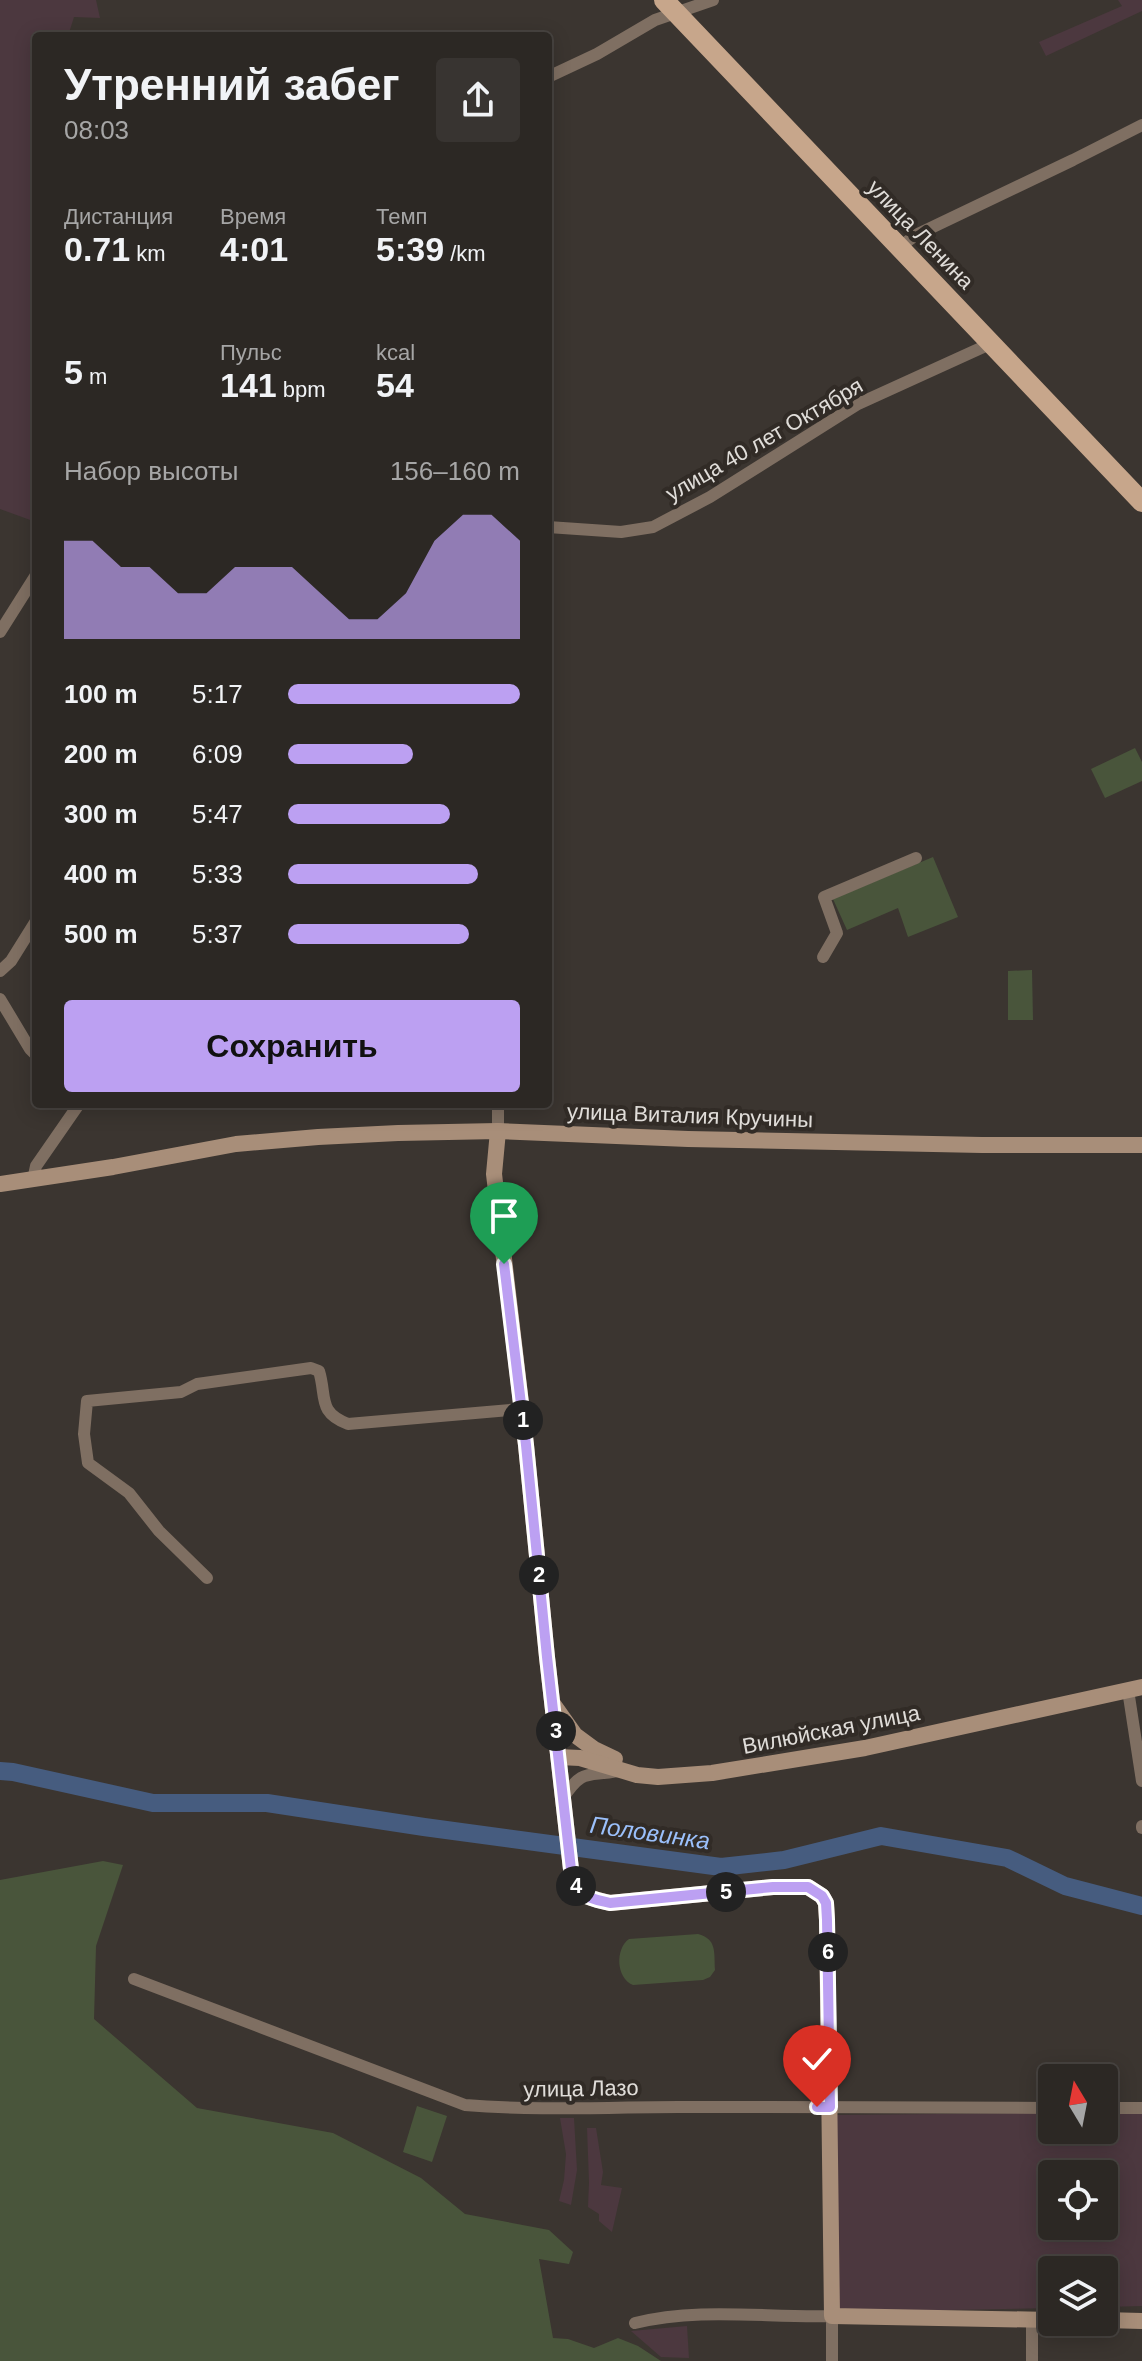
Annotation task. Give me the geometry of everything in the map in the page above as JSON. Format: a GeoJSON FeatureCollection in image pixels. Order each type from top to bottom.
{"type":"FeatureCollection","features":[{"type":"Feature","properties":{"kind":"main road","name":"улица Ленина"},"geometry":{"type":"LineString","coordinates":[[670,6],[1142,502]]}},
{"type":"Feature","properties":{"kind":"street"},"geometry":{"type":"LineString","coordinates":[[552,75],[597,54],[655,20],[670,6],[713,0]]}},
{"type":"Feature","properties":{"kind":"street"},"geometry":{"type":"LineString","coordinates":[[901,246],[916,235],[1142,125]]}},
{"type":"Feature","properties":{"kind":"street","name":"улица 40 лет Октября"},"geometry":{"type":"LineString","coordinates":[[552,527],[621,532],[653,527],[710,497],[858,404],[992,343]]}},
{"type":"Feature","properties":{"kind":"street"},"geometry":{"type":"LineString","coordinates":[[2,627],[32,581]]}},
{"type":"Feature","properties":{"kind":"street"},"geometry":{"type":"LineString","coordinates":[[823,957],[837,933],[824,897],[916,858]]}},
{"type":"Feature","properties":{"kind":"street"},"geometry":{"type":"LineString","coordinates":[[0,971],[11,961],[32,927]]}},
{"type":"Feature","properties":{"kind":"street"},"geometry":{"type":"LineString","coordinates":[[0,999],[32,1051]]}},
{"type":"Feature","properties":{"kind":"street"},"geometry":{"type":"LineString","coordinates":[[33,1180],[36,1166],[76,1108]]}},
{"type":"Feature","properties":{"kind":"street"},"geometry":{"type":"LineString","coordinates":[[498,1108],[494,1174],[572,1878],[587,1898],[610,1903],[773,1887],[808,1887],[822,1896],[826,1903],[832,2361]]}},
{"type":"Feature","properties":{"kind":"street","name":"улица Виталия Кручины"},"geometry":{"type":"LineString","coordinates":[[0,1184],[236,1144],[398,1133],[498,1131],[982,1145],[1142,1145]]}},
{"type":"Feature","properties":{"kind":"street"},"geometry":{"type":"LineString","coordinates":[[207,1578],[159,1531],[129,1493],[88,1463],[84,1434],[87,1401],[181,1392],[197,1384],[311,1368],[319,1371],[328,1413],[348,1424],[522,1414]]}},
{"type":"Feature","properties":{"kind":"street"},"geometry":{"type":"LineString","coordinates":[[1135,1688],[1142,1781]]}},
{"type":"Feature","properties":{"kind":"street","name":"Вилюйская улица"},"geometry":{"type":"LineString","coordinates":[[553,1704],[575,1735],[594,1749],[613,1757],[623,1770],[658,1777],[712,1773],[865,1748],[1135,1688]]}},
{"type":"Feature","properties":{"kind":"street"},"geometry":{"type":"LineString","coordinates":[[559,1757],[580,1758],[623,1770]]}},
{"type":"Feature","properties":{"kind":"street"},"geometry":{"type":"LineString","coordinates":[[564,1802],[574,1781],[590,1773],[623,1770]]}},
{"type":"Feature","properties":{"kind":"street","name":"улица Лазо"},"geometry":{"type":"LineString","coordinates":[[134,1979],[465,2105],[553,2109],[1038,2108]]}},
{"type":"Feature","properties":{"kind":"street"},"geometry":{"type":"LineString","coordinates":[[1118,2108],[1142,2108]]}},
{"type":"Feature","properties":{"kind":"street"},"geometry":{"type":"LineString","coordinates":[[635,2323],[692,2314],[1038,2320]]}},
{"type":"Feature","properties":{"kind":"street"},"geometry":{"type":"LineString","coordinates":[[1032,2320],[1032,2361]]}},
{"type":"Feature","properties":{"kind":"street"},"geometry":{"type":"LineString","coordinates":[[1118,2320],[1142,2321]]}},
{"type":"Feature","properties":{"kind":"shaded area"},"geometry":{"type":"Polygon","coordinates":[[[0,0],[96,0],[100,18],[74,17],[69,32],[32,32],[32,521],[0,509],[0,0]]]}},
{"type":"Feature","properties":{"kind":"shaded area"},"geometry":{"type":"Polygon","coordinates":[[[1118,0],[1142,0],[1142,11],[1046,56],[1039,42],[1122,6],[1118,0]]]}},
{"type":"Feature","properties":{"kind":"shaded area"},"geometry":{"type":"Polygon","coordinates":[[[1142,2112],[1142,2306],[1118,2307],[1118,2256],[1038,2256],[1038,2308],[839,2312],[834,2115],[1038,2113],[1038,2144],[1118,2144],[1118,2113],[1142,2112]]]}},
{"type":"Feature","properties":{"kind":"shaded area"},"geometry":{"type":"Polygon","coordinates":[[[560,2118],[574,2118],[577,2170],[571,2205],[559,2201],[566,2154],[560,2118]]]}},
{"type":"Feature","properties":{"kind":"shaded area"},"geometry":{"type":"Polygon","coordinates":[[[587,2128],[596,2128],[603,2172],[601,2185],[622,2188],[612,2232],[599,2221],[599,2214],[588,2207],[587,2128]]]}},
{"type":"Feature","properties":{"kind":"shaded area"},"geometry":{"type":"Polygon","coordinates":[[[687,2326],[689,2358],[661,2357],[631,2331],[687,2326]]]}},
{"type":"Feature","properties":{"kind":"green space"},"geometry":{"type":"Polygon","coordinates":[[[1135,748],[1142,762],[1142,781],[1105,798],[1091,769],[1135,748]]]}},
{"type":"Feature","properties":{"kind":"green space"},"geometry":{"type":"Polygon","coordinates":[[[933,857],[958,917],[908,937],[898,908],[847,930],[833,899],[933,857]]]}},
{"type":"Feature","properties":{"kind":"green space"},"geometry":{"type":"Polygon","coordinates":[[[1032,970],[1033,1020],[1008,1020],[1008,971],[1032,970]]]}},
{"type":"Feature","properties":{"kind":"green space"},"geometry":{"type":"Polygon","coordinates":[[[103,1861],[123,1865],[96,1946],[94,2019],[197,2108],[333,2133],[421,2178],[465,2214],[549,2230],[573,2252],[569,2264],[539,2259],[553,2338],[568,2339],[594,2348],[618,2338],[661,2361],[0,2361],[0,1880],[103,1861]]]}},
{"type":"Feature","properties":{"kind":"green space"},"geometry":{"type":"Polygon","coordinates":[[[698,1934],[709,1939],[713,1947],[715,1970],[710,1977],[633,1985],[623,1976],[619,1963],[621,1949],[629,1939],[698,1934]]]}},
{"type":"Feature","properties":{"kind":"green space"},"geometry":{"type":"Polygon","coordinates":[[[417,2106],[447,2116],[432,2162],[403,2152],[417,2106]]]}},
{"type":"Feature","properties":{"kind":"waterway","name":"Половинка"},"geometry":{"type":"LineString","coordinates":[[0,1771],[153,1803],[267,1803],[721,1867],[784,1860],[881,1836],[1007,1858],[1065,1886],[1142,1906]]}},
{"type":"Feature","properties":{"kind":"route"},"geometry":{"type":"LineString","coordinates":[[504,1264],[572,1878],[587,1898],[610,1903],[773,1887],[808,1887],[817,1891],[826,1903],[830,2107],[817,2107]]}}]}
